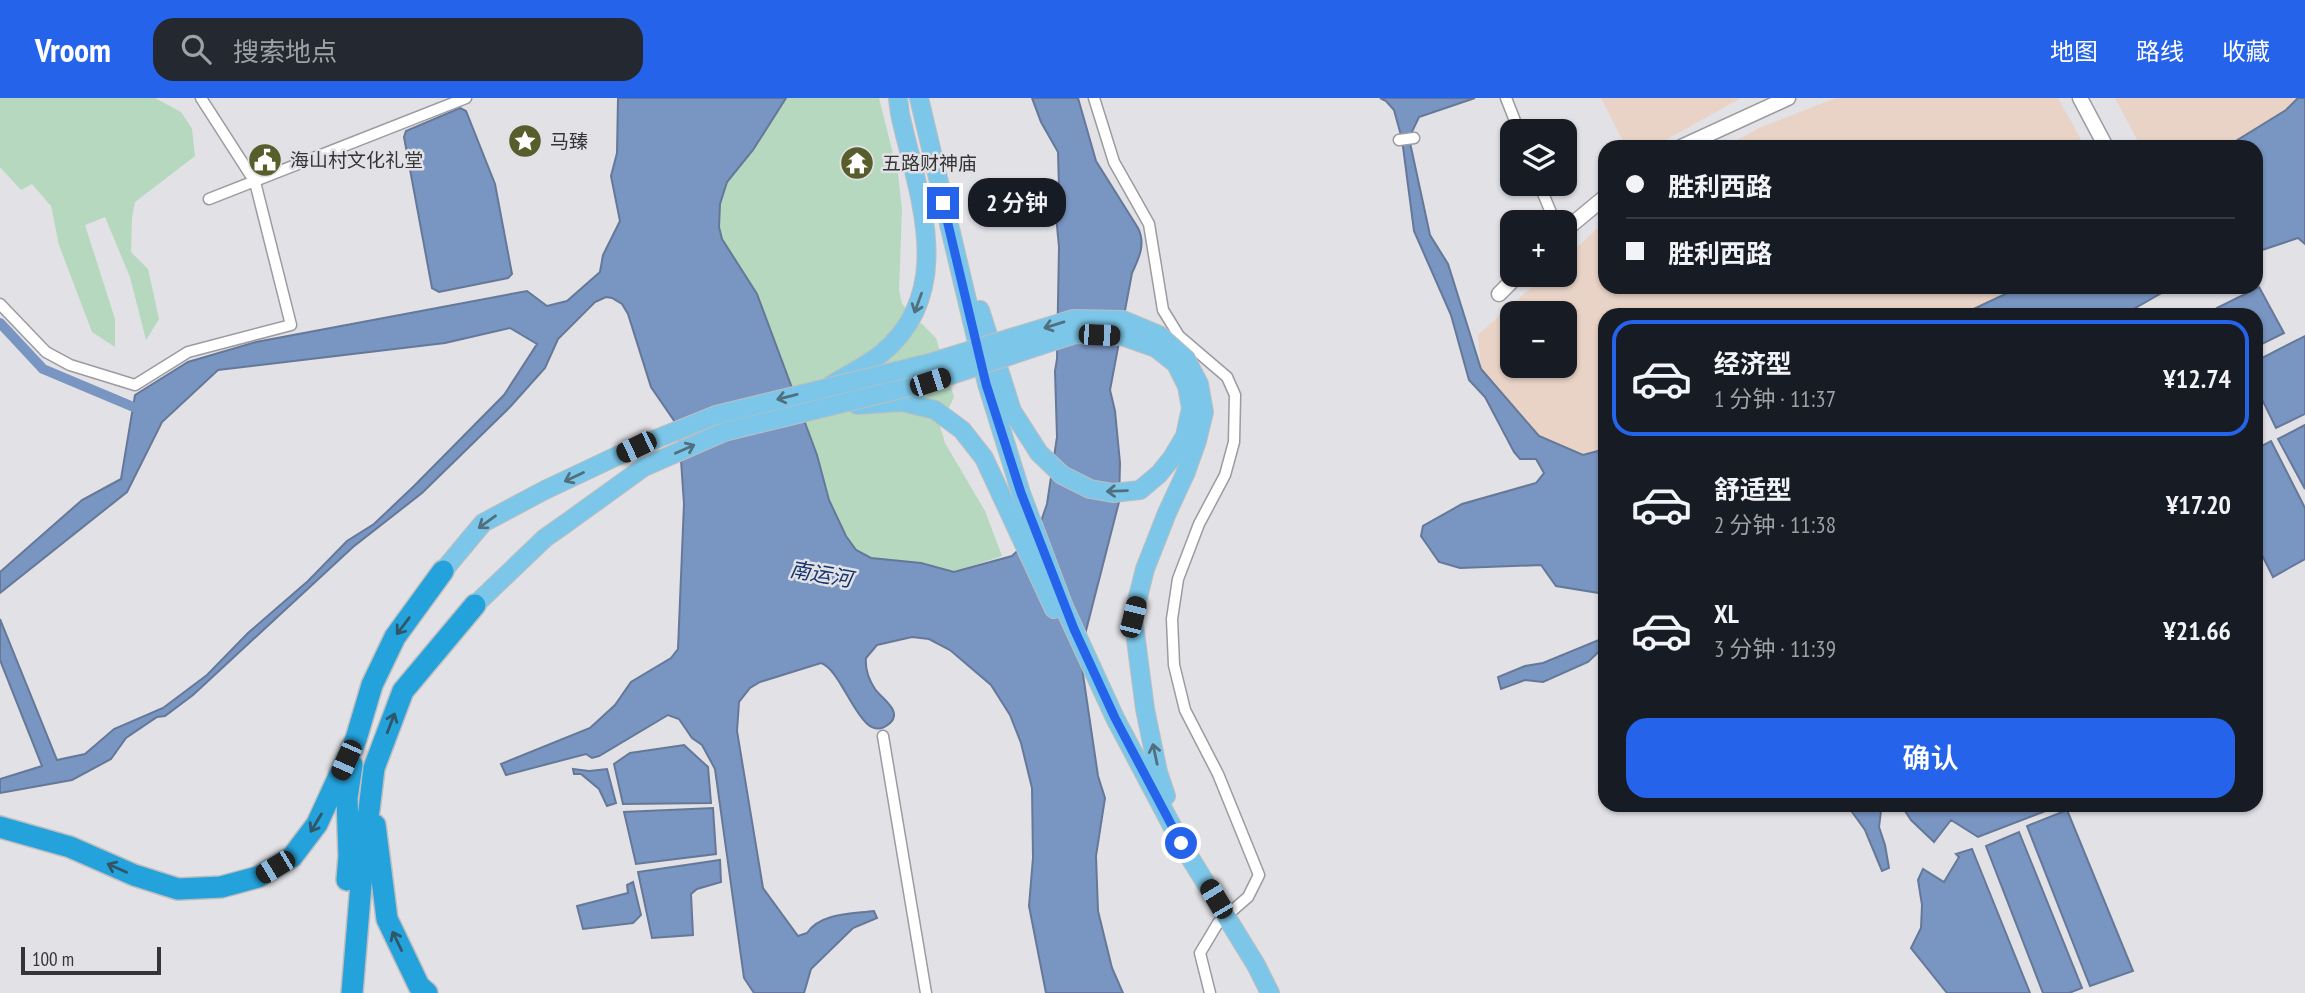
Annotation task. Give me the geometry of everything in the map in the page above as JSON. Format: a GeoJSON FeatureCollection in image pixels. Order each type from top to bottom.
{"type":"FeatureCollection","features":[{"type":"Feature","properties":{"kind":"highway"},"geometry":{"type":"LineString","coordinates":[[338,993],[349,856],[347,799],[356,739],[372,685],[395,637],[443,571]]}},
{"type":"Feature","properties":{"kind":"highway"},"geometry":{"type":"LineString","coordinates":[[352,993],[374,768],[403,691],[475,605]]}},
{"type":"Feature","properties":{"kind":"highway"},"geometry":{"type":"LineString","coordinates":[[0,827],[70,846],[134,875],[178,889],[221,887],[258,877],[292,857],[317,824],[356,739]]}},
{"type":"Feature","properties":{"kind":"highway"},"geometry":{"type":"LineString","coordinates":[[371,788],[387,919],[419,986],[427,993]]}},
{"type":"Feature","properties":{"kind":"main road"},"geometry":{"type":"LineString","coordinates":[[827,388],[881,354],[918,308],[927,270],[928,236],[898,98]]}},
{"type":"Feature","properties":{"kind":"main road"},"geometry":{"type":"LineString","coordinates":[[907,98],[976,386],[1010,496],[1055,613]]}},
{"type":"Feature","properties":{"kind":"main road"},"geometry":{"type":"LineString","coordinates":[[919,98],[986,384],[1021,493],[1070,620],[1115,718],[1223,920],[1258,993]]}},
{"type":"Feature","properties":{"kind":"main road"},"geometry":{"type":"LineString","coordinates":[[475,605],[545,538],[644,467],[724,432],[930,382],[1075,334],[1122,336],[1156,348],[1176,364],[1186,386],[1191,408],[1185,436],[1159,474],[1140,490],[1113,493],[1090,489],[1062,475],[1039,453],[1012,411],[937,177]]}},
{"type":"Feature","properties":{"kind":"main road"},"geometry":{"type":"LineString","coordinates":[[443,571],[483,523],[636,447],[716,415],[929,363],[1073,319],[1123,320],[1158,335],[1186,359],[1199,384],[1204,412],[1198,441],[1145,569],[1133,617],[1145,709],[1158,772],[1181,843]]}},
{"type":"Feature","properties":{"kind":"main road"},"geometry":{"type":"LineString","coordinates":[[830,407],[902,402],[935,410],[962,430],[984,458],[1107,726],[1173,848],[1270,993]]}},
{"type":"Feature","properties":{"kind":"street"},"geometry":{"type":"LineString","coordinates":[[0,304],[46,352],[70,365],[135,385],[188,352],[291,325],[255,182],[201,98]]}},
{"type":"Feature","properties":{"kind":"street"},"geometry":{"type":"LineString","coordinates":[[209,199],[466,98]]}},
{"type":"Feature","properties":{"kind":"street"},"geometry":{"type":"LineString","coordinates":[[1094,98],[1114,162],[1149,223],[1163,310],[1179,336],[1227,377],[1235,394],[1234,442],[1225,475],[1199,524],[1178,579],[1172,619],[1174,665],[1185,710],[1218,774],[1259,875],[1248,897],[1223,920],[1200,953],[1210,993]]}},
{"type":"Feature","properties":{"kind":"street"},"geometry":{"type":"LineString","coordinates":[[1506,98],[1514,119]]}},
{"type":"Feature","properties":{"kind":"street"},"geometry":{"type":"LineString","coordinates":[[1696,140],[1788,98]]}},
{"type":"Feature","properties":{"kind":"street"},"geometry":{"type":"LineString","coordinates":[[2080,98],[2102,140]]}},
{"type":"Feature","properties":{"kind":"street"},"geometry":{"type":"LineString","coordinates":[[1399,140],[1414,138]]}},
{"type":"Feature","properties":{"kind":"street"},"geometry":{"type":"LineString","coordinates":[[1577,220],[1598,203]]}},
{"type":"Feature","properties":{"kind":"street"},"geometry":{"type":"LineString","coordinates":[[1499,294],[1506,287]]}},
{"type":"Feature","properties":{"kind":"street"},"geometry":{"type":"LineString","coordinates":[[883,736],[926,993]]}},
{"type":"Feature","properties":{"kind":"shaded area"},"geometry":{"type":"Polygon","coordinates":[[[1601,98],[1741,98],[1666,140],[1622,140],[1601,98]]]}},
{"type":"Feature","properties":{"kind":"shaded area"},"geometry":{"type":"Polygon","coordinates":[[[1836,98],[2058,98],[2081,140],[1738,140],[1761,127],[1836,98]]]}},
{"type":"Feature","properties":{"kind":"shaded area"},"geometry":{"type":"Polygon","coordinates":[[[2115,98],[2298,98],[2286,110],[2237,140],[2137,140],[2115,98]]]}},
{"type":"Feature","properties":{"kind":"shaded area"},"geometry":{"type":"Polygon","coordinates":[[[1598,228],[1598,294],[2005,294],[1976,308],[1598,308],[1598,451],[1583,455],[1539,436],[1481,369],[1478,335],[1500,315],[1500,378],[1577,378],[1577,301],[1516,301],[1532,287],[1577,287],[1577,247],[1598,228]]]}},
{"type":"Feature","properties":{"kind":"green space"},"geometry":{"type":"Polygon","coordinates":[[[0,98],[155,98],[181,112],[192,129],[195,156],[135,202],[131,252],[148,269],[159,319],[146,340],[130,277],[105,217],[85,225],[115,319],[115,347],[92,332],[59,245],[51,206],[32,184],[21,190],[0,167],[0,98]]]}},
{"type":"Feature","properties":{"kind":"green space"},"geometry":{"type":"Polygon","coordinates":[[[786,98],[879,98],[898,174],[902,209],[899,290],[902,304],[936,338],[954,397],[940,426],[945,443],[985,511],[1002,556],[954,572],[921,563],[871,558],[856,550],[838,521],[829,500],[817,455],[757,294],[722,239],[719,227],[720,204],[727,182],[753,149],[786,98]]]}},
{"type":"Feature","properties":{"kind":"water","name":"南运河"},"geometry":{"type":"Polygon","coordinates":[[[618,98],[786,98],[753,150],[727,182],[720,204],[719,227],[722,239],[757,294],[817,455],[829,500],[846,536],[856,550],[871,558],[921,563],[954,572],[1012,556],[1037,533],[1047,504],[1057,437],[1055,371],[1059,247],[1055,205],[1059,188],[1058,152],[1041,122],[1032,98],[1078,98],[1096,161],[1138,228],[1141,240],[1139,256],[1132,273],[1110,390],[1115,411],[1120,463],[1119,502],[1080,654],[1098,776],[1105,798],[1096,856],[1098,911],[1112,968],[1123,993],[1046,993],[1029,906],[1033,858],[1032,788],[1021,743],[1010,715],[991,685],[950,650],[929,639],[912,637],[877,645],[866,658],[871,682],[893,709],[894,714],[890,723],[880,729],[870,726],[862,718],[830,669],[821,663],[760,682],[750,688],[739,702],[737,731],[763,888],[798,936],[828,918],[874,911],[877,918],[853,928],[811,969],[804,993],[754,993],[744,978],[715,769],[702,745],[692,738],[679,719],[668,715],[599,756],[592,758],[586,754],[506,775],[501,764],[590,728],[615,705],[631,682],[671,658],[678,649],[684,504],[679,431],[651,387],[628,314],[622,304],[612,298],[606,297],[595,302],[558,339],[545,368],[510,407],[422,493],[353,547],[193,695],[165,716],[157,717],[126,738],[111,759],[72,780],[0,793],[0,779],[42,766],[0,660],[0,619],[57,760],[85,754],[114,729],[163,708],[207,675],[347,541],[374,524],[504,395],[537,344],[510,328],[445,343],[218,370],[162,422],[127,492],[0,593],[0,572],[82,500],[121,479],[135,395],[188,362],[256,342],[527,291],[547,306],[567,301],[600,272],[603,255],[620,221],[611,176],[617,153],[618,98]]]}},
{"type":"Feature","properties":{"kind":"water"},"geometry":{"type":"Polygon","coordinates":[[[1380,98],[1475,98],[1419,117],[1409,138],[1430,235],[1448,264],[1481,369],[1539,436],[1583,455],[1598,451],[1598,593],[1556,586],[1541,565],[1460,568],[1439,562],[1421,536],[1423,526],[1462,504],[1536,483],[1544,473],[1536,459],[1520,459],[1514,452],[1485,397],[1469,380],[1451,315],[1414,231],[1402,139],[1394,110],[1380,98]]]}},
{"type":"Feature","properties":{"kind":"water"},"geometry":{"type":"Polygon","coordinates":[[[2298,98],[2305,98],[2305,244],[2298,238],[2263,250],[2263,140],[2237,140],[2286,110],[2298,98]]]}},
{"type":"Feature","properties":{"kind":"water"},"geometry":{"type":"Polygon","coordinates":[[[460,108],[466,111],[495,184],[512,274],[508,278],[439,292],[432,288],[404,137],[406,131],[460,108]]]}},
{"type":"Feature","properties":{"kind":"water"},"geometry":{"type":"Polygon","coordinates":[[[2005,294],[2160,294],[2135,308],[1976,308],[2005,294]]]}},
{"type":"Feature","properties":{"kind":"water"},"geometry":{"type":"Polygon","coordinates":[[[2245,294],[2263,294],[2284,333],[2263,344],[2263,308],[2217,308],[2245,294]]]}},
{"type":"Feature","properties":{"kind":"water"},"geometry":{"type":"Polygon","coordinates":[[[2305,336],[2305,414],[2276,428],[2263,401],[2263,357],[2305,336]]]}},
{"type":"Feature","properties":{"kind":"water"},"geometry":{"type":"Polygon","coordinates":[[[2305,425],[2305,489],[2278,439],[2305,425]]]}},
{"type":"Feature","properties":{"kind":"water"},"geometry":{"type":"Polygon","coordinates":[[[2271,441],[2305,508],[2305,559],[2273,577],[2263,557],[2263,445],[2271,441]]]}},
{"type":"Feature","properties":{"kind":"water"},"geometry":{"type":"Polygon","coordinates":[[[1598,640],[1598,653],[1588,662],[1543,682],[1525,680],[1501,689],[1498,677],[1525,666],[1543,663],[1598,640]]]}},
{"type":"Feature","properties":{"kind":"water"},"geometry":{"type":"Polygon","coordinates":[[[684,745],[708,767],[711,803],[623,804],[614,764],[630,753],[684,745]]]}},
{"type":"Feature","properties":{"kind":"water"},"geometry":{"type":"Polygon","coordinates":[[[573,769],[607,769],[616,803],[607,806],[599,789],[581,774],[574,774],[573,769]]]}},
{"type":"Feature","properties":{"kind":"water"},"geometry":{"type":"Polygon","coordinates":[[[713,808],[716,854],[636,864],[624,812],[713,808]]]}},
{"type":"Feature","properties":{"kind":"water"},"geometry":{"type":"Polygon","coordinates":[[[1852,812],[1881,812],[1879,827],[1889,868],[1882,871],[1865,830],[1852,812]]]}},
{"type":"Feature","properties":{"kind":"water"},"geometry":{"type":"Polygon","coordinates":[[[1906,812],[2043,812],[1978,837],[1951,820],[1934,842],[1906,812]]]}},
{"type":"Feature","properties":{"kind":"water"},"geometry":{"type":"Polygon","coordinates":[[[2068,812],[2133,971],[2090,986],[2027,826],[2068,812]]]}},
{"type":"Feature","properties":{"kind":"water"},"geometry":{"type":"Polygon","coordinates":[[[2019,832],[2082,988],[2069,993],[2043,993],[1986,846],[2019,832]]]}},
{"type":"Feature","properties":{"kind":"water"},"geometry":{"type":"Polygon","coordinates":[[[1972,849],[2030,993],[1947,993],[1911,948],[1921,928],[1922,905],[1918,880],[1923,869],[1944,882],[1959,857],[1956,854],[1972,849]]]}},
{"type":"Feature","properties":{"kind":"water"},"geometry":{"type":"Polygon","coordinates":[[[720,860],[721,882],[697,889],[691,894],[693,935],[652,938],[638,872],[720,860]]]}},
{"type":"Feature","properties":{"kind":"water"},"geometry":{"type":"Polygon","coordinates":[[[633,882],[641,915],[633,923],[583,929],[577,906],[628,893],[627,885],[633,882]]]}},
{"type":"Feature","properties":{"kind":"waterway"},"geometry":{"type":"LineString","coordinates":[[0,323],[43,369],[143,411]]}},
{"type":"Feature","properties":{"kind":"place","name":"马臻"},"geometry":{"type":"Point","coordinates":[525,141]}},
{"type":"Feature","properties":{"kind":"place","name":"海山村文化礼堂"},"geometry":{"type":"Point","coordinates":[265,160]}},
{"type":"Feature","properties":{"kind":"place","name":"五路财神庙"},"geometry":{"type":"Point","coordinates":[857,163]}},
{"type":"Feature","properties":{"kind":"route"},"geometry":{"type":"LineString","coordinates":[[943,203],[986,384],[1021,493],[1074,629],[1115,718],[1181,843]]}}]}
